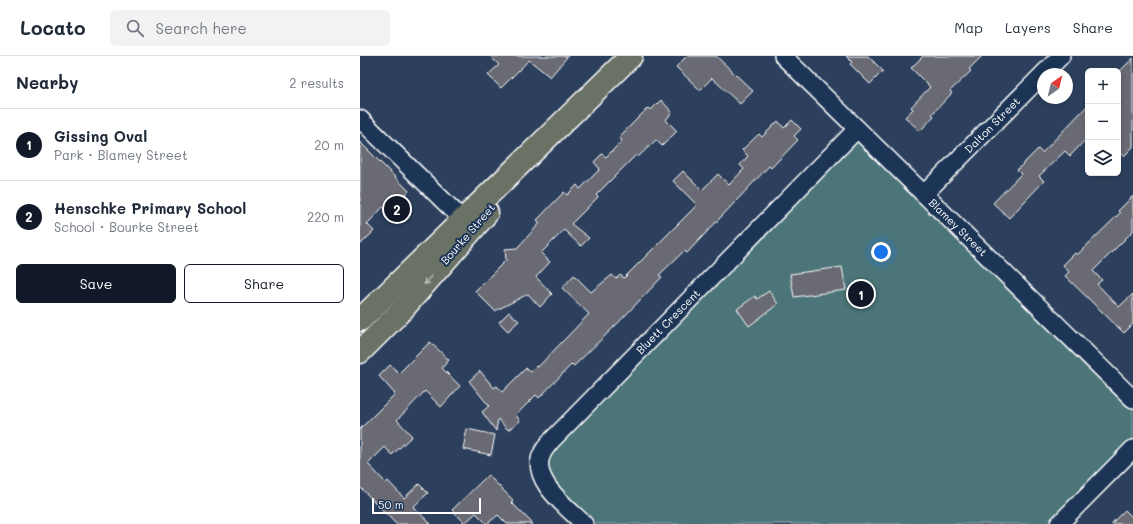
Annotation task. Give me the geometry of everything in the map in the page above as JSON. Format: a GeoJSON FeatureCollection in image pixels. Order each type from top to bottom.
{"type":"FeatureCollection","features":[{"type":"Feature","properties":{"kind":"main road","name":"Bourke Street"},"geometry":{"type":"LineString","coordinates":[[360,320],[631,56]]}},
{"type":"Feature","properties":{"kind":"main road","name":"Bourke Street"},"geometry":{"type":"LineString","coordinates":[[360,352],[402,310],[573,114]]}},
{"type":"Feature","properties":{"kind":"street","name":"Blamey Street"},"geometry":{"type":"LineString","coordinates":[[783,56],[1132,394]]}},
{"type":"Feature","properties":{"kind":"street","name":"Dalton Street"},"geometry":{"type":"LineString","coordinates":[[924,194],[1061,56]]}},
{"type":"Feature","properties":{"kind":"street"},"geometry":{"type":"LineString","coordinates":[[360,119],[462,219]]}},
{"type":"Feature","properties":{"kind":"street","name":"Bluett Crescent"},"geometry":{"type":"LineString","coordinates":[[584,524],[542,480],[539,466],[541,454],[551,441],[857,129]]}},
{"type":"Feature","properties":{"kind":"street"},"geometry":{"type":"LineString","coordinates":[[1059,524],[1133,449]]}},
{"type":"Feature","properties":{"kind":"green space"},"geometry":{"type":"Polygon","coordinates":[[[857,129],[1133,399],[1133,449],[1059,524],[584,524],[550,490],[541,454],[857,129]]]}},
{"type":"Feature","properties":{"kind":"building"},"geometry":{"type":"Polygon","coordinates":[[[490,56],[568,56],[550,77],[529,60],[501,88],[488,75],[499,65],[490,56]]]}},
{"type":"Feature","properties":{"kind":"building"},"geometry":{"type":"Polygon","coordinates":[[[687,56],[716,56],[753,91],[740,104],[712,78],[700,90],[676,67],[687,56]]]}},
{"type":"Feature","properties":{"kind":"building"},"geometry":{"type":"Polygon","coordinates":[[[846,56],[868,56],[883,71],[870,84],[850,64],[852,62],[846,56]]]}},
{"type":"Feature","properties":{"kind":"building"},"geometry":{"type":"Polygon","coordinates":[[[923,56],[982,56],[969,69],[971,71],[950,91],[952,93],[932,114],[934,116],[920,131],[905,117],[913,109],[911,107],[930,87],[911,68],[923,56]]]}},
{"type":"Feature","properties":{"kind":"building"},"geometry":{"type":"Polygon","coordinates":[[[1133,58],[1133,147],[1124,156],[1121,153],[1121,70],[1133,58]]]}},
{"type":"Feature","properties":{"kind":"building"},"geometry":{"type":"Polygon","coordinates":[[[661,100],[672,112],[666,120],[677,131],[662,146],[656,140],[638,157],[636,155],[596,195],[598,197],[571,224],[589,238],[581,246],[564,230],[541,253],[550,262],[536,277],[552,294],[540,307],[528,294],[495,311],[475,291],[506,260],[505,249],[517,248],[540,223],[537,220],[564,192],[567,195],[577,185],[580,189],[600,169],[594,162],[602,154],[606,157],[622,141],[619,137],[648,108],[651,110],[661,100]]]}},
{"type":"Feature","properties":{"kind":"building"},"geometry":{"type":"Polygon","coordinates":[[[1085,108],[1085,140],[1070,156],[1065,151],[1039,176],[1044,181],[1009,218],[993,203],[1021,174],[1017,170],[1038,149],[1042,153],[1085,108]]]}},
{"type":"Feature","properties":{"kind":"building"},"geometry":{"type":"Polygon","coordinates":[[[792,120],[801,129],[794,136],[798,140],[771,168],[769,166],[687,253],[684,251],[659,275],[662,277],[574,366],[572,364],[539,398],[536,395],[516,415],[520,421],[508,430],[498,419],[496,431],[482,412],[489,406],[469,381],[480,371],[494,388],[497,386],[502,392],[526,368],[531,372],[536,366],[538,367],[589,314],[562,288],[574,275],[591,292],[612,275],[616,279],[620,275],[624,278],[697,205],[673,181],[683,171],[702,190],[718,174],[729,185],[744,169],[740,165],[748,156],[742,150],[759,134],[762,137],[778,121],[784,128],[792,120]]]}},
{"type":"Feature","properties":{"kind":"building"},"geometry":{"type":"Polygon","coordinates":[[[360,142],[409,191],[388,212],[383,207],[367,224],[374,231],[360,245],[360,142]]]}},
{"type":"Feature","properties":{"kind":"building"},"geometry":{"type":"Polygon","coordinates":[[[1133,196],[1133,231],[1093,271],[1102,280],[1097,284],[1119,307],[1133,294],[1133,324],[1124,333],[1065,276],[1069,272],[1063,265],[1075,253],[1077,255],[1120,213],[1118,211],[1133,196]]]}},
{"type":"Feature","properties":{"kind":"building"},"geometry":{"type":"Polygon","coordinates":[[[842,267],[846,290],[794,297],[790,274],[842,267]]]}},
{"type":"Feature","properties":{"kind":"building"},"geometry":{"type":"Polygon","coordinates":[[[769,291],[778,304],[749,326],[737,309],[755,296],[757,299],[769,291]]]}},
{"type":"Feature","properties":{"kind":"building"},"geometry":{"type":"Polygon","coordinates":[[[509,312],[519,321],[508,331],[499,322],[509,312]]]}},
{"type":"Feature","properties":{"kind":"building"},"geometry":{"type":"Polygon","coordinates":[[[430,342],[449,360],[442,368],[460,386],[441,407],[425,391],[397,420],[412,436],[392,455],[385,447],[368,464],[386,483],[388,481],[404,498],[419,484],[428,493],[413,507],[431,524],[396,524],[360,487],[360,429],[395,394],[379,376],[390,365],[399,373],[430,342]]]}},
{"type":"Feature","properties":{"kind":"building"},"geometry":{"type":"Polygon","coordinates":[[[467,429],[495,435],[491,455],[463,449],[467,429]]]}},
{"type":"Feature","properties":{"kind":"building"},"geometry":{"type":"Polygon","coordinates":[[[488,475],[513,500],[511,502],[533,524],[507,524],[498,515],[487,524],[476,513],[465,523],[452,510],[488,475]]]}},
{"type":"Feature","properties":{"kind":"building"},"geometry":{"type":"Polygon","coordinates":[[[1125,510],[1133,518],[1133,524],[1111,524],[1125,510]]]}},
{"type":"Feature","properties":{"kind":"place","name":"Henschke Primary School"},"geometry":{"type":"Point","coordinates":[397,209]}},
{"type":"Feature","properties":{"kind":"place","name":"Gissing Oval"},"geometry":{"type":"Point","coordinates":[861,294]}}]}
